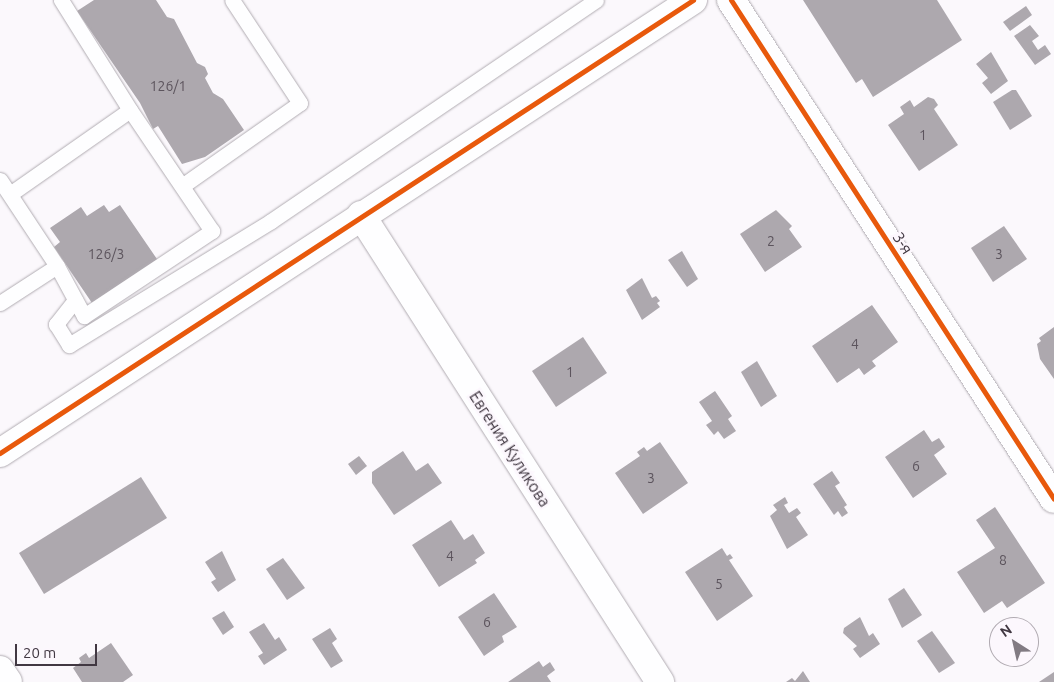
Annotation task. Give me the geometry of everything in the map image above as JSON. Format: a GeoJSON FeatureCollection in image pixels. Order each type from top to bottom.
{"type":"FeatureCollection","features":[{"type":"Feature","properties":{"kind":"street"},"geometry":{"type":"LineString","coordinates":[[0,453],[361,215],[693,0]]}},
{"type":"Feature","properties":{"kind":"street","name":"3-я"},"geometry":{"type":"LineString","coordinates":[[731,0],[1054,499]]}},
{"type":"Feature","properties":{"kind":"street","name":"Евгения Куликова"},"geometry":{"type":"LineString","coordinates":[[361,215],[660,682]]}},
{"type":"Feature","properties":{"kind":"street"},"geometry":{"type":"LineString","coordinates":[[0,670],[8,682]]}},
{"type":"Feature","properties":{"kind":"lane"},"geometry":{"type":"LineString","coordinates":[[0,180],[57,266],[84,316],[212,231],[130,110],[61,0]]}},
{"type":"Feature","properties":{"kind":"lane"},"geometry":{"type":"LineString","coordinates":[[182,186],[300,103],[232,0]]}},
{"type":"Feature","properties":{"kind":"lane"},"geometry":{"type":"LineString","coordinates":[[75,300],[56,324],[69,345],[271,221],[596,0]]}},
{"type":"Feature","properties":{"kind":"lane"},"geometry":{"type":"LineString","coordinates":[[10,194],[130,110]]}},
{"type":"Feature","properties":{"kind":"lane"},"geometry":{"type":"LineString","coordinates":[[0,303],[57,266]]}},
{"type":"Feature","properties":{"kind":"building"},"geometry":{"type":"Polygon","coordinates":[[[94,0],[156,0],[167,17],[174,19],[197,63],[205,67],[208,74],[205,78],[213,93],[223,99],[244,130],[205,157],[182,164],[158,126],[153,129],[140,103],[77,11],[94,0]]]}},
{"type":"Feature","properties":{"kind":"building"},"geometry":{"type":"Polygon","coordinates":[[[803,0],[937,0],[962,40],[873,97],[862,79],[856,83],[803,0]]]}},
{"type":"Feature","properties":{"kind":"building"},"geometry":{"type":"Polygon","coordinates":[[[1026,6],[1032,15],[1010,31],[1003,22],[1026,6]]]}},
{"type":"Feature","properties":{"kind":"building"},"geometry":{"type":"Polygon","coordinates":[[[1030,25],[1039,36],[1032,41],[1038,50],[1045,45],[1051,54],[1035,65],[1014,36],[1030,25]]]}},
{"type":"Feature","properties":{"kind":"building"},"geometry":{"type":"Polygon","coordinates":[[[991,52],[1008,81],[991,94],[982,83],[988,78],[976,64],[991,52]]]}},
{"type":"Feature","properties":{"kind":"building"},"geometry":{"type":"Polygon","coordinates":[[[1012,90],[1016,90],[1032,116],[1010,130],[993,102],[1012,90]]]}},
{"type":"Feature","properties":{"kind":"building"},"geometry":{"type":"Polygon","coordinates":[[[928,97],[934,99],[938,105],[934,109],[958,145],[919,171],[888,125],[904,114],[900,107],[910,100],[914,107],[928,97]]]}},
{"type":"Feature","properties":{"kind":"building"},"geometry":{"type":"Polygon","coordinates":[[[104,205],[109,212],[120,205],[159,262],[92,303],[54,247],[60,242],[50,228],[81,207],[87,216],[104,205]]]}},
{"type":"Feature","properties":{"kind":"building"},"geometry":{"type":"Polygon","coordinates":[[[776,210],[792,226],[789,229],[802,247],[765,272],[740,234],[776,210]]]}},
{"type":"Feature","properties":{"kind":"building"},"geometry":{"type":"Polygon","coordinates":[[[1004,226],[1027,259],[993,282],[971,248],[1004,226]]]}},
{"type":"Feature","properties":{"kind":"building"},"geometry":{"type":"Polygon","coordinates":[[[682,251],[698,279],[687,287],[668,260],[682,251]]]}},
{"type":"Feature","properties":{"kind":"building"},"geometry":{"type":"Polygon","coordinates":[[[642,278],[652,298],[656,296],[660,301],[657,303],[660,307],[642,320],[626,290],[642,278]]]}},
{"type":"Feature","properties":{"kind":"building"},"geometry":{"type":"Polygon","coordinates":[[[872,305],[898,342],[872,361],[876,366],[864,375],[859,368],[837,383],[812,346],[872,305]]]}},
{"type":"Feature","properties":{"kind":"building"},"geometry":{"type":"Polygon","coordinates":[[[1054,327],[1054,379],[1040,359],[1037,344],[1041,341],[1039,338],[1054,327]]]}},
{"type":"Feature","properties":{"kind":"building"},"geometry":{"type":"Polygon","coordinates":[[[583,337],[607,373],[556,407],[532,371],[583,337]]]}},
{"type":"Feature","properties":{"kind":"building"},"geometry":{"type":"Polygon","coordinates":[[[757,361],[777,396],[761,407],[741,372],[757,361]]]}},
{"type":"Feature","properties":{"kind":"building"},"geometry":{"type":"Polygon","coordinates":[[[715,391],[732,416],[728,419],[736,431],[724,439],[718,431],[714,435],[706,425],[712,421],[699,402],[715,391]]]}},
{"type":"Feature","properties":{"kind":"building"},"geometry":{"type":"Polygon","coordinates":[[[924,430],[932,442],[939,438],[945,447],[934,455],[947,474],[913,498],[885,457],[924,430]]]}},
{"type":"Feature","properties":{"kind":"building"},"geometry":{"type":"Polygon","coordinates":[[[660,442],[688,483],[643,514],[615,473],[640,456],[637,452],[644,447],[647,451],[660,442]]]}},
{"type":"Feature","properties":{"kind":"building"},"geometry":{"type":"Polygon","coordinates":[[[403,451],[416,471],[428,463],[442,483],[394,515],[372,483],[372,472],[403,451]]]}},
{"type":"Feature","properties":{"kind":"building"},"geometry":{"type":"Polygon","coordinates":[[[359,456],[367,466],[356,475],[348,464],[359,456]]]}},
{"type":"Feature","properties":{"kind":"building"},"geometry":{"type":"Polygon","coordinates":[[[832,471],[840,483],[835,486],[847,505],[844,507],[848,513],[842,517],[838,511],[834,515],[813,484],[832,471]]]}},
{"type":"Feature","properties":{"kind":"building"},"geometry":{"type":"Polygon","coordinates":[[[141,477],[167,518],[44,594],[19,553],[141,477]]]}},
{"type":"Feature","properties":{"kind":"building"},"geometry":{"type":"Polygon","coordinates":[[[785,497],[788,503],[784,505],[789,513],[797,508],[801,513],[796,517],[808,535],[787,549],[770,516],[777,510],[773,505],[785,497]]]}},
{"type":"Feature","properties":{"kind":"building"},"geometry":{"type":"Polygon","coordinates":[[[995,507],[1045,583],[1007,608],[1002,601],[984,613],[957,572],[995,548],[976,520],[995,507]]]}},
{"type":"Feature","properties":{"kind":"building"},"geometry":{"type":"Polygon","coordinates":[[[451,520],[464,540],[473,534],[485,553],[475,560],[477,563],[439,587],[412,545],[451,520]]]}},
{"type":"Feature","properties":{"kind":"building"},"geometry":{"type":"Polygon","coordinates":[[[722,548],[727,556],[730,554],[733,558],[729,560],[753,596],[717,621],[685,572],[722,548]]]}},
{"type":"Feature","properties":{"kind":"building"},"geometry":{"type":"Polygon","coordinates":[[[222,551],[236,580],[218,592],[211,582],[216,579],[205,562],[222,551]]]}},
{"type":"Feature","properties":{"kind":"building"},"geometry":{"type":"Polygon","coordinates":[[[283,558],[305,588],[287,600],[266,569],[283,558]]]}},
{"type":"Feature","properties":{"kind":"building"},"geometry":{"type":"Polygon","coordinates":[[[904,588],[922,615],[902,628],[888,599],[904,588]]]}},
{"type":"Feature","properties":{"kind":"building"},"geometry":{"type":"Polygon","coordinates":[[[494,593],[517,627],[502,636],[504,642],[484,656],[458,617],[494,593]]]}},
{"type":"Feature","properties":{"kind":"building"},"geometry":{"type":"Polygon","coordinates":[[[224,611],[234,627],[223,635],[212,618],[224,611]]]}},
{"type":"Feature","properties":{"kind":"building"},"geometry":{"type":"Polygon","coordinates":[[[860,617],[869,636],[873,633],[880,644],[860,658],[853,649],[857,646],[843,633],[844,628],[860,617]]]}},
{"type":"Feature","properties":{"kind":"building"},"geometry":{"type":"Polygon","coordinates":[[[264,623],[275,640],[279,637],[287,650],[264,665],[258,656],[263,653],[249,632],[264,623]]]}},
{"type":"Feature","properties":{"kind":"building"},"geometry":{"type":"Polygon","coordinates":[[[330,628],[337,639],[332,643],[343,661],[331,668],[312,639],[330,628]]]}},
{"type":"Feature","properties":{"kind":"building"},"geometry":{"type":"Polygon","coordinates":[[[932,631],[955,663],[939,673],[917,641],[932,631]]]}},
{"type":"Feature","properties":{"kind":"building"},"geometry":{"type":"Polygon","coordinates":[[[111,643],[133,675],[123,682],[82,682],[73,668],[81,662],[79,658],[86,653],[89,658],[111,643]]]}},
{"type":"Feature","properties":{"kind":"building"},"geometry":{"type":"Polygon","coordinates":[[[539,661],[543,667],[550,662],[555,670],[547,676],[551,682],[508,682],[539,661]]]}},
{"type":"Feature","properties":{"kind":"building"},"geometry":{"type":"Polygon","coordinates":[[[803,671],[810,682],[786,682],[792,678],[795,681],[803,671]]]}},
{"type":"Feature","properties":{"kind":"building"},"geometry":{"type":"Polygon","coordinates":[[[1054,672],[1054,682],[1039,682],[1054,672]]]}},
{"type":"Feature","properties":{"kind":"cycle path"},"geometry":{"type":"LineString","coordinates":[[0,453],[693,0]]}},
{"type":"Feature","properties":{"kind":"cycle path"},"geometry":{"type":"LineString","coordinates":[[731,0],[1054,499]]}}]}
